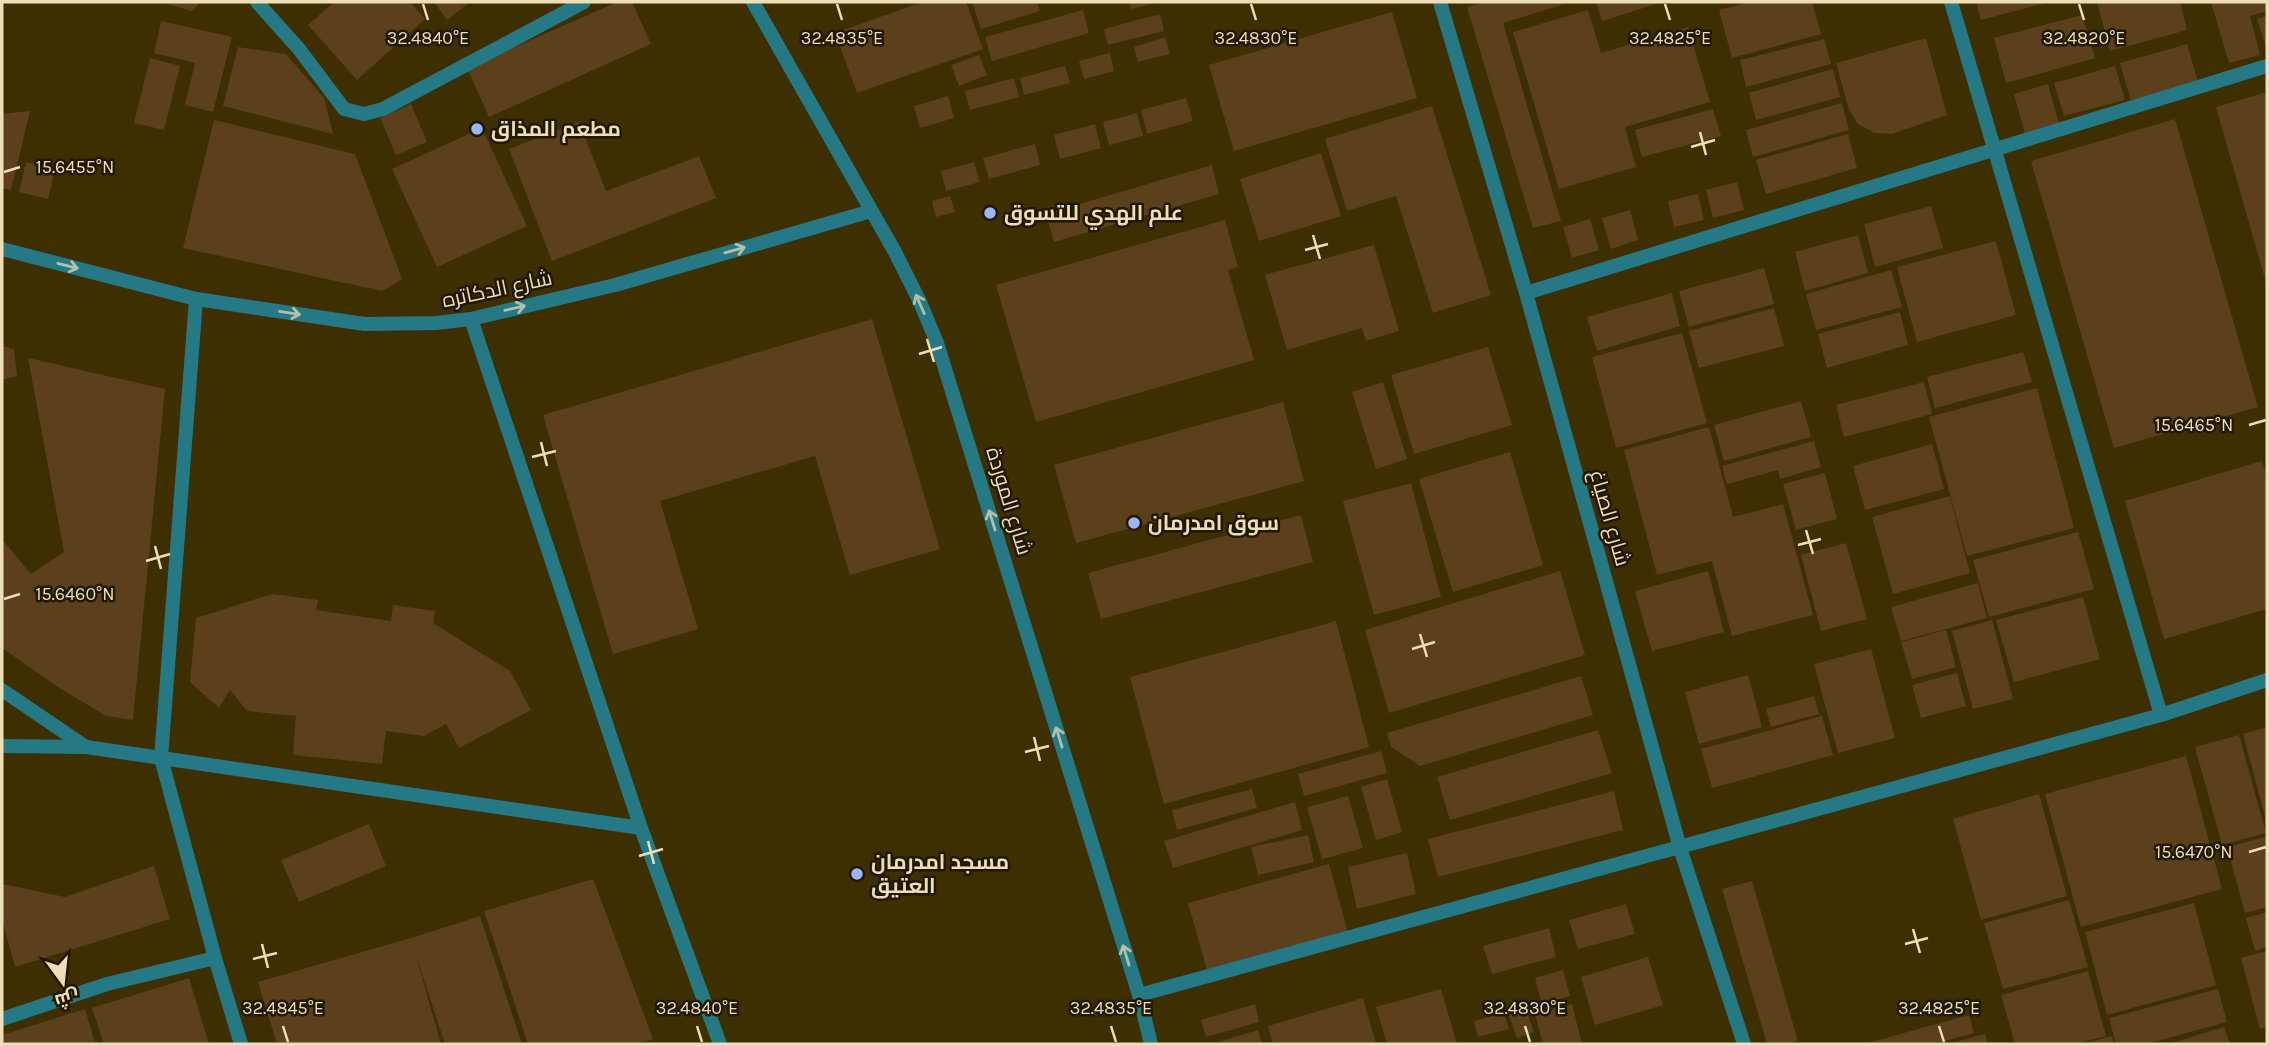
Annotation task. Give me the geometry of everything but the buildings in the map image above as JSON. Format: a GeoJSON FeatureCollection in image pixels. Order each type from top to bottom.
{"type":"FeatureCollection","features":[{"type":"Feature","properties":{"kind":"street"},"geometry":{"type":"LineString","coordinates":[[257,2],[307,59],[344,109],[363,114],[383,109],[584,2]]}},
{"type":"Feature","properties":{"kind":"street","name":"شارع الموردة"},"geometry":{"type":"LineString","coordinates":[[753,2],[900,262],[937,343],[1139,995],[1150,1044]]}},
{"type":"Feature","properties":{"kind":"street","name":"شارع الصياغ"},"geometry":{"type":"LineString","coordinates":[[1440,2],[1526,293],[1680,848],[1744,1044]]}},
{"type":"Feature","properties":{"kind":"street"},"geometry":{"type":"LineString","coordinates":[[1951,2],[2161,715]]}},
{"type":"Feature","properties":{"kind":"street"},"geometry":{"type":"LineString","coordinates":[[1526,293],[2267,66]]}},
{"type":"Feature","properties":{"kind":"street","name":"شارع الدكاتره"},"geometry":{"type":"LineString","coordinates":[[2,249],[196,299],[365,324],[436,323],[471,319],[615,285],[871,211]]}},
{"type":"Feature","properties":{"kind":"street"},"geometry":{"type":"LineString","coordinates":[[196,299],[161,758],[241,1044]]}},
{"type":"Feature","properties":{"kind":"street"},"geometry":{"type":"LineString","coordinates":[[471,319],[641,828],[720,1044]]}},
{"type":"Feature","properties":{"kind":"street"},"geometry":{"type":"LineString","coordinates":[[1139,995],[2161,715],[2267,680]]}},
{"type":"Feature","properties":{"kind":"street"},"geometry":{"type":"LineString","coordinates":[[2,690],[86,747]]}},
{"type":"Feature","properties":{"kind":"street"},"geometry":{"type":"LineString","coordinates":[[2,746],[86,747],[641,828]]}},
{"type":"Feature","properties":{"kind":"street"},"geometry":{"type":"LineString","coordinates":[[2,1019],[107,984],[215,958]]}},
{"type":"Feature","properties":{"kind":"place","name":"مطعم المذاق"},"geometry":{"type":"Point","coordinates":[477,129]}},
{"type":"Feature","properties":{"kind":"place","name":"علم الهدي للتسوق"},"geometry":{"type":"Point","coordinates":[990,213]}},
{"type":"Feature","properties":{"kind":"place","name":"سوق امدرمان"},"geometry":{"type":"Point","coordinates":[1134,523]}},
{"type":"Feature","properties":{"kind":"place","name":"مسجد امدرمان العتيق"},"geometry":{"type":"Point","coordinates":[857,874]}}]}
